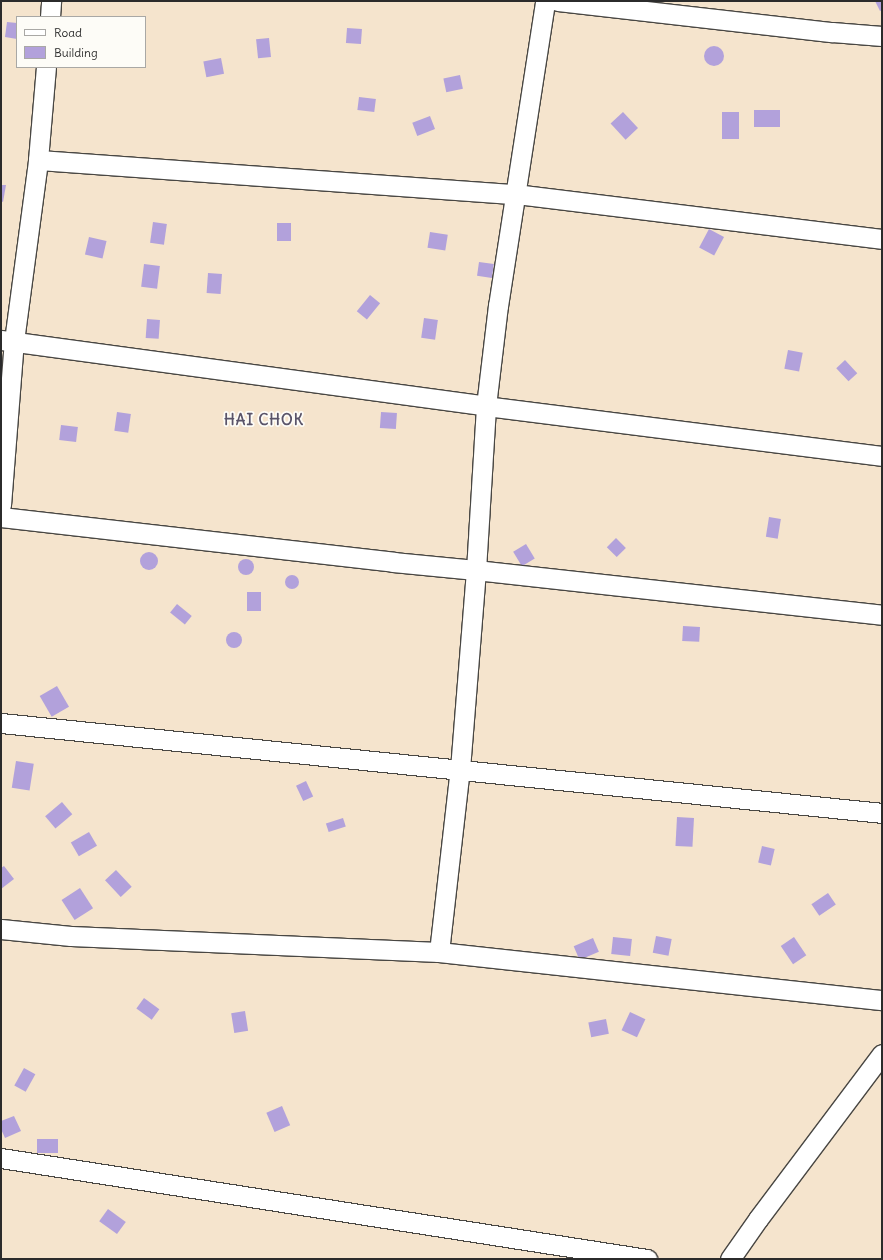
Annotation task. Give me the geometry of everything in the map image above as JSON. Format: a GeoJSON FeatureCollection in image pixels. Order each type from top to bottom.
{"type":"FeatureCollection","features":[{"type":"Feature","properties":{"kind":"street"},"geometry":{"type":"LineString","coordinates":[[50,16],[51,1]]}},
{"type":"Feature","properties":{"kind":"street"},"geometry":{"type":"LineString","coordinates":[[439,952],[460,769],[476,570],[486,406],[545,1]]}},
{"type":"Feature","properties":{"kind":"street"},"geometry":{"type":"LineString","coordinates":[[558,1],[832,32],[882,36]]}},
{"type":"Feature","properties":{"kind":"street"},"geometry":{"type":"LineString","coordinates":[[1,506],[7,340],[38,160],[46,68]]}},
{"type":"Feature","properties":{"kind":"street"},"geometry":{"type":"LineString","coordinates":[[38,160],[516,194],[882,239]]}},
{"type":"Feature","properties":{"kind":"street"},"geometry":{"type":"LineString","coordinates":[[7,340],[486,406],[882,456]]}},
{"type":"Feature","properties":{"kind":"street"},"geometry":{"type":"LineString","coordinates":[[1,517],[393,562],[882,615]]}},
{"type":"Feature","properties":{"kind":"street"},"geometry":{"type":"LineString","coordinates":[[1,723],[882,813]]}},
{"type":"Feature","properties":{"kind":"street"},"geometry":{"type":"LineString","coordinates":[[1,929],[71,936],[439,952],[882,1000]]}},
{"type":"Feature","properties":{"kind":"street"},"geometry":{"type":"LineString","coordinates":[[730,1259],[758,1219],[882,1054]]}},
{"type":"Feature","properties":{"kind":"street"},"geometry":{"type":"LineString","coordinates":[[1,1158],[647,1259]]}},
{"type":"Feature","properties":{"kind":"building"},"geometry":{"type":"Polygon","coordinates":[[[875,1],[882,1],[882,10],[880,11],[875,1]]]}},
{"type":"Feature","properties":{"kind":"building"},"geometry":{"type":"Polygon","coordinates":[[[7,22],[16,23],[16,39],[5,37],[7,22]]]}},
{"type":"Feature","properties":{"kind":"building"},"geometry":{"type":"Polygon","coordinates":[[[347,28],[362,29],[361,44],[346,43],[347,28]]]}},
{"type":"Feature","properties":{"kind":"building"},"geometry":{"type":"Polygon","coordinates":[[[269,38],[271,57],[258,58],[256,39],[269,38]]]}},
{"type":"Feature","properties":{"kind":"building"},"geometry":{"type":"Polygon","coordinates":[[[714,46],[721,49],[724,56],[721,63],[714,66],[707,63],[704,56],[707,49],[714,46]]]}},
{"type":"Feature","properties":{"kind":"building"},"geometry":{"type":"Polygon","coordinates":[[[221,58],[224,74],[206,77],[203,61],[221,58]]]}},
{"type":"Feature","properties":{"kind":"building"},"geometry":{"type":"Polygon","coordinates":[[[460,75],[463,89],[446,92],[443,79],[460,75]]]}},
{"type":"Feature","properties":{"kind":"building"},"geometry":{"type":"Polygon","coordinates":[[[359,97],[376,99],[374,112],[357,110],[359,97]]]}},
{"type":"Feature","properties":{"kind":"building"},"geometry":{"type":"Polygon","coordinates":[[[754,110],[780,110],[780,127],[754,127],[754,110]]]}},
{"type":"Feature","properties":{"kind":"building"},"geometry":{"type":"Polygon","coordinates":[[[623,112],[638,128],[626,140],[611,124],[623,112]]]}},
{"type":"Feature","properties":{"kind":"building"},"geometry":{"type":"Polygon","coordinates":[[[722,112],[739,112],[739,139],[722,139],[722,112]]]}},
{"type":"Feature","properties":{"kind":"building"},"geometry":{"type":"Polygon","coordinates":[[[430,116],[435,129],[417,136],[412,123],[430,116]]]}},
{"type":"Feature","properties":{"kind":"building"},"geometry":{"type":"Polygon","coordinates":[[[1,185],[6,185],[3,202],[1,201],[1,185]]]}},
{"type":"Feature","properties":{"kind":"building"},"geometry":{"type":"Polygon","coordinates":[[[153,222],[167,224],[164,245],[150,243],[153,222]]]}},
{"type":"Feature","properties":{"kind":"building"},"geometry":{"type":"Polygon","coordinates":[[[277,223],[291,223],[291,241],[277,241],[277,223]]]}},
{"type":"Feature","properties":{"kind":"building"},"geometry":{"type":"Polygon","coordinates":[[[709,229],[724,237],[714,256],[699,248],[709,229]]]}},
{"type":"Feature","properties":{"kind":"building"},"geometry":{"type":"Polygon","coordinates":[[[430,232],[448,235],[445,251],[427,248],[430,232]]]}},
{"type":"Feature","properties":{"kind":"building"},"geometry":{"type":"Polygon","coordinates":[[[89,237],[107,241],[102,259],[85,255],[89,237]]]}},
{"type":"Feature","properties":{"kind":"building"},"geometry":{"type":"Polygon","coordinates":[[[479,262],[494,264],[492,278],[477,276],[479,262]]]}},
{"type":"Feature","properties":{"kind":"building"},"geometry":{"type":"Polygon","coordinates":[[[144,264],[160,266],[157,289],[141,287],[144,264]]]}},
{"type":"Feature","properties":{"kind":"building"},"geometry":{"type":"Polygon","coordinates":[[[208,273],[222,274],[221,294],[207,293],[208,273]]]}},
{"type":"Feature","properties":{"kind":"building"},"geometry":{"type":"Polygon","coordinates":[[[370,295],[380,303],[367,320],[357,311],[370,295]]]}},
{"type":"Feature","properties":{"kind":"building"},"geometry":{"type":"Polygon","coordinates":[[[424,318],[438,320],[435,340],[421,338],[424,318]]]}},
{"type":"Feature","properties":{"kind":"building"},"geometry":{"type":"Polygon","coordinates":[[[147,319],[160,320],[159,339],[146,338],[147,319]]]}},
{"type":"Feature","properties":{"kind":"building"},"geometry":{"type":"Polygon","coordinates":[[[788,350],[803,353],[799,372],[784,369],[788,350]]]}},
{"type":"Feature","properties":{"kind":"building"},"geometry":{"type":"Polygon","coordinates":[[[845,360],[857,373],[848,381],[836,368],[845,360]]]}},
{"type":"Feature","properties":{"kind":"building"},"geometry":{"type":"Polygon","coordinates":[[[117,412],[131,414],[128,433],[114,431],[117,412]]]}},
{"type":"Feature","properties":{"kind":"building"},"geometry":{"type":"Polygon","coordinates":[[[381,412],[397,413],[396,429],[380,428],[381,412]]]}},
{"type":"Feature","properties":{"kind":"building"},"geometry":{"type":"Polygon","coordinates":[[[61,425],[78,427],[76,442],[59,440],[61,425]]]}},
{"type":"Feature","properties":{"kind":"building"},"geometry":{"type":"Polygon","coordinates":[[[769,517],[781,519],[778,539],[766,537],[769,517]]]}},
{"type":"Feature","properties":{"kind":"building"},"geometry":{"type":"Polygon","coordinates":[[[616,538],[626,548],[617,557],[607,547],[616,538]]]}},
{"type":"Feature","properties":{"kind":"building"},"geometry":{"type":"Polygon","coordinates":[[[526,544],[535,559],[522,566],[513,552],[526,544]]]}},
{"type":"Feature","properties":{"kind":"building"},"geometry":{"type":"Polygon","coordinates":[[[149,552],[155,555],[158,561],[155,567],[149,570],[143,567],[140,561],[143,555],[149,552]]]}},
{"type":"Feature","properties":{"kind":"building"},"geometry":{"type":"Polygon","coordinates":[[[246,559],[253,564],[254,567],[249,574],[246,575],[239,570],[238,567],[243,560],[246,559]]]}},
{"type":"Feature","properties":{"kind":"building"},"geometry":{"type":"Polygon","coordinates":[[[289,575],[295,575],[299,579],[299,585],[295,589],[289,589],[285,585],[285,579],[289,575]]]}},
{"type":"Feature","properties":{"kind":"building"},"geometry":{"type":"Polygon","coordinates":[[[247,592],[261,592],[261,611],[247,611],[247,592]]]}},
{"type":"Feature","properties":{"kind":"building"},"geometry":{"type":"Polygon","coordinates":[[[177,604],[192,616],[185,625],[170,613],[177,604]]]}},
{"type":"Feature","properties":{"kind":"building"},"geometry":{"type":"Polygon","coordinates":[[[683,626],[700,627],[699,642],[682,641],[683,626]]]}},
{"type":"Feature","properties":{"kind":"building"},"geometry":{"type":"Polygon","coordinates":[[[231,632],[237,632],[242,637],[240,646],[237,648],[231,648],[226,643],[226,637],[231,632]]]}},
{"type":"Feature","properties":{"kind":"building"},"geometry":{"type":"Polygon","coordinates":[[[57,686],[69,707],[52,717],[40,696],[57,686]]]}},
{"type":"Feature","properties":{"kind":"building"},"geometry":{"type":"Polygon","coordinates":[[[16,761],[34,764],[30,790],[12,788],[16,761]]]}},
{"type":"Feature","properties":{"kind":"building"},"geometry":{"type":"Polygon","coordinates":[[[306,781],[313,796],[303,801],[296,786],[306,781]]]}},
{"type":"Feature","properties":{"kind":"building"},"geometry":{"type":"Polygon","coordinates":[[[62,802],[72,814],[55,828],[45,816],[62,802]]]}},
{"type":"Feature","properties":{"kind":"building"},"geometry":{"type":"Polygon","coordinates":[[[677,817],[694,818],[692,847],[675,846],[677,817]]]}},
{"type":"Feature","properties":{"kind":"building"},"geometry":{"type":"Polygon","coordinates":[[[343,818],[346,827],[329,832],[326,824],[343,818]]]}},
{"type":"Feature","properties":{"kind":"building"},"geometry":{"type":"Polygon","coordinates":[[[89,832],[97,846],[79,856],[71,842],[89,832]]]}},
{"type":"Feature","properties":{"kind":"building"},"geometry":{"type":"Polygon","coordinates":[[[762,846],[775,849],[771,865],[758,863],[762,846]]]}},
{"type":"Feature","properties":{"kind":"building"},"geometry":{"type":"Polygon","coordinates":[[[4,866],[14,879],[1,889],[1,868],[4,866]]]}},
{"type":"Feature","properties":{"kind":"building"},"geometry":{"type":"Polygon","coordinates":[[[116,870],[132,887],[121,897],[105,880],[116,870]]]}},
{"type":"Feature","properties":{"kind":"building"},"geometry":{"type":"Polygon","coordinates":[[[80,888],[93,908],[75,920],[62,900],[80,888]]]}},
{"type":"Feature","properties":{"kind":"building"},"geometry":{"type":"Polygon","coordinates":[[[828,893],[836,905],[819,916],[811,904],[828,893]]]}},
{"type":"Feature","properties":{"kind":"building"},"geometry":{"type":"Polygon","coordinates":[[[656,936],[672,939],[668,956],[653,953],[656,936]]]}},
{"type":"Feature","properties":{"kind":"building"},"geometry":{"type":"Polygon","coordinates":[[[613,937],[632,939],[630,956],[611,954],[613,937]]]}},
{"type":"Feature","properties":{"kind":"building"},"geometry":{"type":"Polygon","coordinates":[[[794,937],[806,955],[793,964],[781,946],[794,937]]]}},
{"type":"Feature","properties":{"kind":"building"},"geometry":{"type":"Polygon","coordinates":[[[593,938],[599,952],[580,960],[574,946],[593,938]]]}},
{"type":"Feature","properties":{"kind":"building"},"geometry":{"type":"Polygon","coordinates":[[[144,998],[159,1009],[152,1020],[136,1009],[144,998]]]}},
{"type":"Feature","properties":{"kind":"building"},"geometry":{"type":"Polygon","coordinates":[[[245,1011],[248,1031],[234,1033],[231,1013],[245,1011]]]}},
{"type":"Feature","properties":{"kind":"building"},"geometry":{"type":"Polygon","coordinates":[[[630,1012],[645,1019],[637,1037],[622,1030],[630,1012]]]}},
{"type":"Feature","properties":{"kind":"building"},"geometry":{"type":"Polygon","coordinates":[[[606,1019],[609,1034],[591,1037],[588,1022],[606,1019]]]}},
{"type":"Feature","properties":{"kind":"building"},"geometry":{"type":"Polygon","coordinates":[[[24,1068],[35,1074],[26,1092],[14,1085],[24,1068]]]}},
{"type":"Feature","properties":{"kind":"building"},"geometry":{"type":"Polygon","coordinates":[[[282,1106],[290,1125],[275,1132],[266,1113],[282,1106]]]}},
{"type":"Feature","properties":{"kind":"building"},"geometry":{"type":"Polygon","coordinates":[[[14,1116],[21,1131],[5,1138],[1,1129],[1,1121],[14,1116]]]}},
{"type":"Feature","properties":{"kind":"building"},"geometry":{"type":"Polygon","coordinates":[[[37,1139],[58,1139],[58,1153],[37,1153],[37,1139]]]}},
{"type":"Feature","properties":{"kind":"building"},"geometry":{"type":"Polygon","coordinates":[[[108,1209],[126,1222],[117,1234],[99,1221],[108,1209]]]}},
{"type":"Feature","properties":{"kind":"district","name":"HAI CHOK"},"geometry":{"type":"Point","coordinates":[264,420]}}]}
